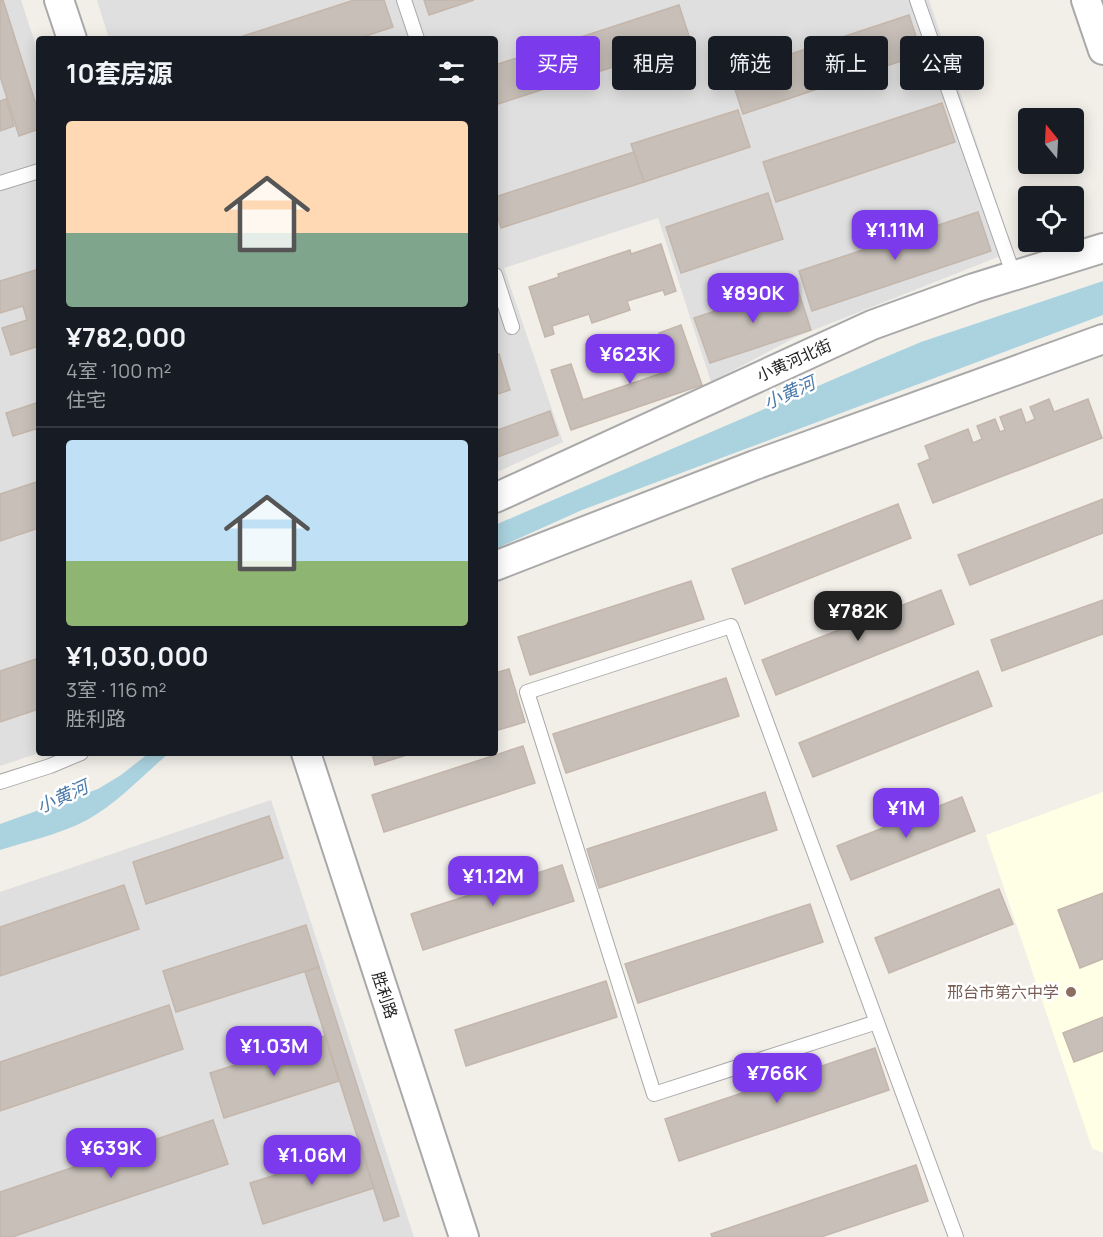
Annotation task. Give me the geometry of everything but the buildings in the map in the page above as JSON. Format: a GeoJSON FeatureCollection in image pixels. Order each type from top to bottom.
{"type":"FeatureCollection","features":[{"type":"Feature","properties":{"kind":"street"},"geometry":{"type":"LineString","coordinates":[[59,0],[71,36]]}},
{"type":"Feature","properties":{"kind":"street"},"geometry":{"type":"LineString","coordinates":[[1086,0],[1103,50]]}},
{"type":"Feature","properties":{"kind":"street","name":"小黄河北街"},"geometry":{"type":"LineString","coordinates":[[498,497],[872,325],[1103,248]]}},
{"type":"Feature","properties":{"kind":"street"},"geometry":{"type":"LineString","coordinates":[[498,565],[755,465],[1103,339]]}},
{"type":"Feature","properties":{"kind":"street","name":"胜利路"},"geometry":{"type":"LineString","coordinates":[[307,756],[464,1237]]}},
{"type":"Feature","properties":{"kind":"lane"},"geometry":{"type":"LineString","coordinates":[[404,0],[416,36]]}},
{"type":"Feature","properties":{"kind":"lane"},"geometry":{"type":"LineString","coordinates":[[917,0],[1014,276]]}},
{"type":"Feature","properties":{"kind":"lane"},"geometry":{"type":"LineString","coordinates":[[0,183],[36,172]]}},
{"type":"Feature","properties":{"kind":"lane"},"geometry":{"type":"LineString","coordinates":[[498,284],[512,327]]}},
{"type":"Feature","properties":{"kind":"lane"},"geometry":{"type":"LineString","coordinates":[[877,1022],[654,1094],[527,692],[731,626],[877,1022],[956,1237]]}},
{"type":"Feature","properties":{"kind":"lane"},"geometry":{"type":"LineString","coordinates":[[0,783],[74,756]]}},
{"type":"Feature","properties":{"kind":"shaded area"},"geometry":{"type":"Polygon","coordinates":[[[0,0],[21,0],[36,46],[36,754],[0,766],[0,0]]]}},
{"type":"Feature","properties":{"kind":"shaded area"},"geometry":{"type":"Polygon","coordinates":[[[97,0],[929,0],[941,36],[900,36],[900,90],[959,90],[1013,251],[796,337],[711,382],[658,218],[504,268],[563,442],[498,472],[498,36],[108,36],[97,0]]]}},
{"type":"Feature","properties":{"kind":"shaded area","name":"邢台市第六中学"},"geometry":{"type":"Polygon","coordinates":[[[1103,792],[1103,1153],[1092,1148],[986,835],[1103,792]]]}},
{"type":"Feature","properties":{"kind":"shaded area"},"geometry":{"type":"Polygon","coordinates":[[[271,800],[414,1237],[0,1237],[0,892],[271,800]]]}},
{"type":"Feature","properties":{"kind":"water"},"geometry":{"type":"Polygon","coordinates":[[[1103,281],[1103,315],[582,510],[498,548],[498,524],[921,342],[1103,281]]]}},
{"type":"Feature","properties":{"kind":"water"},"geometry":{"type":"Polygon","coordinates":[[[145,756],[166,756],[120,797],[87,820],[44,837],[0,850],[0,824],[98,789],[145,756]]]}},
{"type":"Feature","properties":{"kind":"place","name":"邢台市第六中学"},"geometry":{"type":"Point","coordinates":[1071,992]}},
{"type":"Feature","properties":{"kind":"water label","name":"小黄河"},"geometry":{"type":"Point","coordinates":[789,392]}},
{"type":"Feature","properties":{"kind":"water label","name":"小黄河"},"geometry":{"type":"Point","coordinates":[62,796]}}]}
